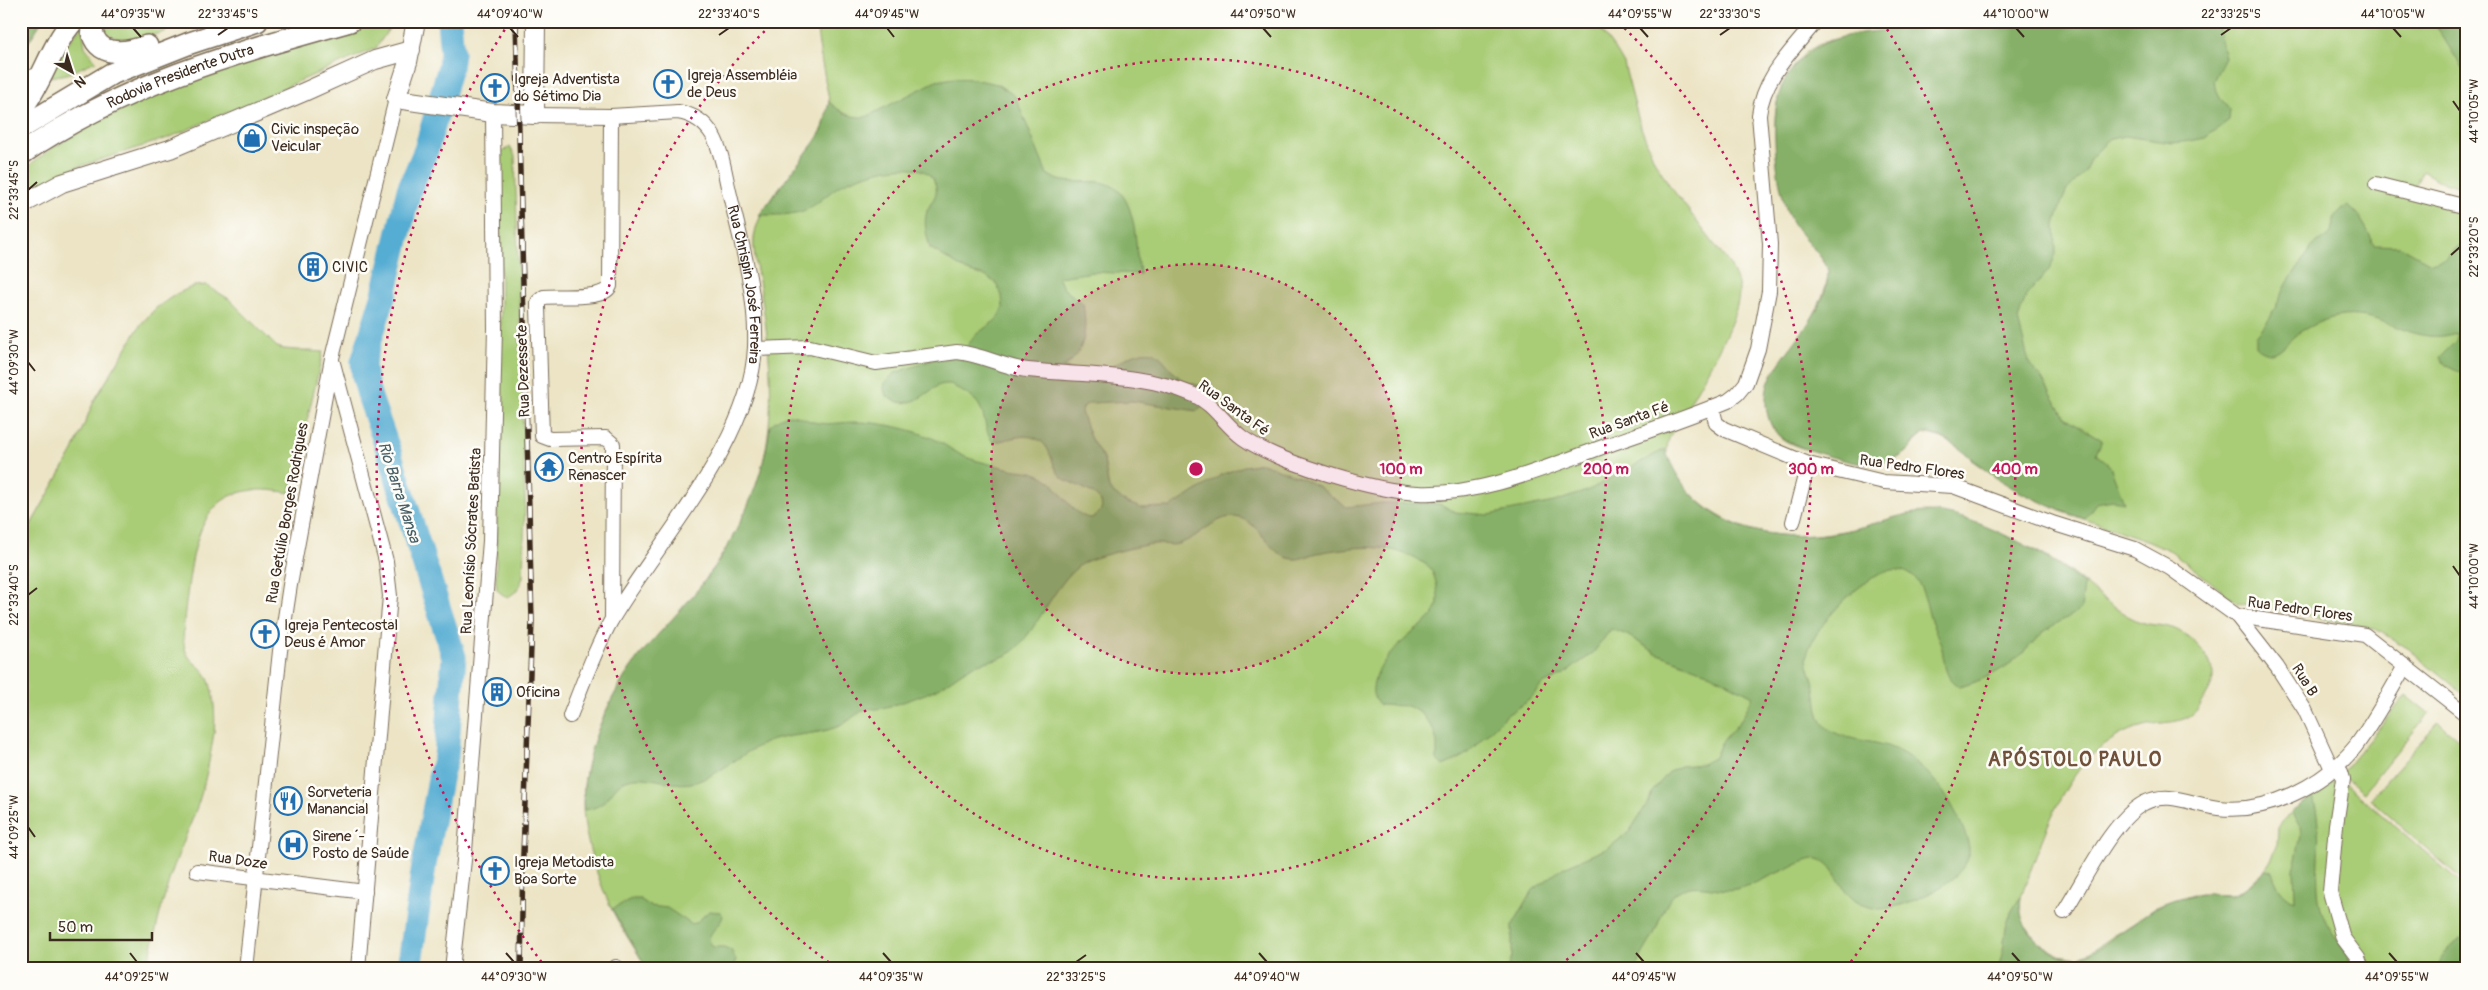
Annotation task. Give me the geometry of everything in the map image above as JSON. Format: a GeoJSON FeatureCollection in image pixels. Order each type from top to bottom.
{"type":"FeatureCollection","features":[{"type":"Feature","properties":{"kind":"highway"},"geometry":{"type":"LineString","coordinates":[[21,109],[42,76],[57,44],[73,21]]}},
{"type":"Feature","properties":{"kind":"highway"},"geometry":{"type":"LineString","coordinates":[[91,21],[92,36],[105,50],[127,53],[226,21]]}},
{"type":"Feature","properties":{"kind":"highway","name":"Rodovia Presidente Dutra"},"geometry":{"type":"LineString","coordinates":[[21,128],[111,74],[190,43],[257,21]]}},
{"type":"Feature","properties":{"kind":"highway","name":"Rodovia Presidente Dutra"},"geometry":{"type":"LineString","coordinates":[[21,154],[90,112],[161,79],[237,52],[350,21]]}},
{"type":"Feature","properties":{"kind":"main road"},"geometry":{"type":"LineString","coordinates":[[396,99],[411,50],[416,21]]}},
{"type":"Feature","properties":{"kind":"main road"},"geometry":{"type":"LineString","coordinates":[[535,115],[536,63],[540,25]]}},
{"type":"Feature","properties":{"kind":"main road"},"geometry":{"type":"LineString","coordinates":[[21,205],[62,182],[170,149],[375,60],[411,50]]}},
{"type":"Feature","properties":{"kind":"main road"},"geometry":{"type":"LineString","coordinates":[[21,82],[42,76]]}},
{"type":"Feature","properties":{"kind":"main road","name":"Rua Chrispin José Ferreira"},"geometry":{"type":"LineString","coordinates":[[396,99],[492,114],[535,115]]}},
{"type":"Feature","properties":{"kind":"street"},"geometry":{"type":"LineString","coordinates":[[1712,408],[1737,394],[1746,383],[1758,349],[1767,312],[1771,273],[1758,115],[1760,104],[1772,76],[1816,21]]}},
{"type":"Feature","properties":{"kind":"street","name":"Rua Getúlio Borges Rodrigues"},"geometry":{"type":"LineString","coordinates":[[246,969],[280,651],[332,358],[396,99]]}},
{"type":"Feature","properties":{"kind":"street","name":"Rua Chrispin José Ferreira"},"geometry":{"type":"LineString","coordinates":[[535,115],[611,116],[662,112],[688,114],[702,121],[713,135],[721,160],[748,271],[754,313],[755,350],[747,389],[728,439],[612,620],[570,716]]}},
{"type":"Feature","properties":{"kind":"street","name":"Rua Leonísio Sócrates Batista"},"geometry":{"type":"LineString","coordinates":[[452,969],[465,851],[490,541],[495,328],[492,114]]}},
{"type":"Feature","properties":{"kind":"street","name":"Rua Dezessete"},"geometry":{"type":"LineString","coordinates":[[611,116],[610,286],[606,292],[597,295],[544,297],[540,300],[538,307],[542,436],[550,439],[606,438],[614,444],[612,620]]}},
{"type":"Feature","properties":{"kind":"street"},"geometry":{"type":"LineString","coordinates":[[2376,184],[2467,207]]}},
{"type":"Feature","properties":{"kind":"street","name":"Rua Santa Fé"},"geometry":{"type":"LineString","coordinates":[[755,350],[810,347],[876,363],[957,352],[970,353],[1026,370],[1130,377],[1195,396],[1242,437],[1262,449],[1344,478],[1418,493],[1467,490],[1551,466],[1712,408]]}},
{"type":"Feature","properties":{"kind":"street"},"geometry":{"type":"LineString","coordinates":[[332,358],[386,561],[390,596],[358,969]]}},
{"type":"Feature","properties":{"kind":"street","name":"Rua Pedro Flores"},"geometry":{"type":"LineString","coordinates":[[1712,408],[1716,423],[1724,429],[1808,464],[1884,482],[1953,486],[2055,524],[2135,549],[2170,568],[2237,616],[2358,633],[2371,639],[2467,716]]}},
{"type":"Feature","properties":{"kind":"street"},"geometry":{"type":"LineString","coordinates":[[1793,522],[1808,464]]}},
{"type":"Feature","properties":{"kind":"street"},"geometry":{"type":"LineString","coordinates":[[612,580],[634,586]]}},
{"type":"Feature","properties":{"kind":"street","name":"Rua B"},"geometry":{"type":"LineString","coordinates":[[2237,616],[2277,667],[2305,710],[2334,767],[2341,772],[2343,779],[2336,825],[2330,892],[2343,938],[2358,958],[2362,969]]}},
{"type":"Feature","properties":{"kind":"street"},"geometry":{"type":"LineString","coordinates":[[2064,912],[2116,828],[2127,815],[2145,803],[2163,796],[2217,808],[2247,808],[2284,798],[2334,767],[2356,745],[2405,666]]}},
{"type":"Feature","properties":{"kind":"street","name":"Rua Doze"},"geometry":{"type":"LineString","coordinates":[[197,871],[256,880],[365,892]]}},
{"type":"Feature","properties":{"kind":"green space"},"geometry":{"type":"Polygon","coordinates":[[[21,21],[42,21],[21,54],[21,21]]]}},
{"type":"Feature","properties":{"kind":"green space"},"geometry":{"type":"Polygon","coordinates":[[[99,21],[195,21],[142,38],[128,39],[115,38],[106,32],[99,21]]]}},
{"type":"Feature","properties":{"kind":"green space"},"geometry":{"type":"Polygon","coordinates":[[[394,21],[376,48],[168,138],[68,170],[21,193],[21,171],[54,147],[100,120],[175,86],[242,62],[347,32],[394,21]]]}},
{"type":"Feature","properties":{"kind":"green space"},"geometry":{"type":"Polygon","coordinates":[[[816,21],[1594,21],[1624,64],[1640,125],[1654,160],[1670,186],[1730,265],[1739,286],[1736,308],[1730,325],[1699,386],[1670,436],[1667,451],[1669,464],[1686,488],[1704,505],[1723,518],[1743,527],[1765,533],[1810,535],[1833,533],[1923,513],[1950,515],[1966,520],[2003,534],[2053,560],[2128,616],[2142,623],[2168,627],[2186,635],[2200,647],[2210,662],[2213,678],[2212,685],[2193,714],[2178,721],[2150,724],[2116,737],[2095,753],[2079,769],[2066,788],[2055,809],[2021,896],[2019,909],[2022,920],[2037,941],[2059,955],[2078,958],[2090,952],[2159,905],[2193,894],[2231,895],[2246,888],[2265,870],[2271,861],[2277,845],[2278,828],[2284,818],[2339,778],[2467,888],[2467,969],[647,969],[616,918],[596,871],[583,813],[588,762],[601,722],[620,684],[643,652],[679,614],[711,572],[738,527],[761,472],[769,425],[770,377],[769,353],[755,261],[754,238],[759,219],[768,202],[806,157],[817,141],[825,123],[829,100],[816,21]]]}},
{"type":"Feature","properties":{"kind":"green space"},"geometry":{"type":"Polygon","coordinates":[[[1921,21],[2467,21],[2467,189],[2438,180],[2422,171],[2413,191],[2467,216],[2467,697],[2409,649],[2374,628],[2238,603],[2171,551],[2149,541],[2060,511],[1999,479],[1974,462],[1966,452],[1942,438],[1923,433],[1909,450],[1900,457],[1891,461],[1871,463],[1850,461],[1797,446],[1785,441],[1775,432],[1767,410],[1767,395],[1771,376],[1809,323],[1823,295],[1828,275],[1824,262],[1791,220],[1784,202],[1775,129],[1775,116],[1780,92],[1793,68],[1808,51],[1837,38],[1894,30],[1908,27],[1921,21]]]}},
{"type":"Feature","properties":{"kind":"green space"},"geometry":{"type":"Polygon","coordinates":[[[1921,21],[2217,21],[2225,58],[2213,81],[2220,98],[2230,109],[2229,120],[2205,138],[2190,141],[2173,143],[2124,136],[2108,140],[2090,159],[2085,172],[2067,190],[2055,225],[2056,254],[2049,270],[2026,296],[2018,320],[2029,363],[2042,379],[2065,417],[2102,440],[2096,454],[2110,466],[2124,502],[2113,500],[2096,503],[2084,519],[2045,504],[2019,491],[1995,477],[1959,448],[1937,435],[1922,434],[1908,451],[1891,461],[1878,464],[1864,464],[1846,461],[1785,440],[1774,430],[1768,416],[1766,392],[1768,384],[1778,365],[1805,328],[1821,301],[1828,272],[1827,267],[1818,254],[1792,222],[1786,209],[1782,192],[1778,173],[1775,131],[1779,95],[1784,82],[1800,61],[1819,46],[1830,41],[1855,34],[1902,28],[1921,21]]]}},
{"type":"Feature","properties":{"kind":"green space"},"geometry":{"type":"Polygon","coordinates":[[[2433,21],[2458,21],[2464,40],[2466,74],[2433,21]]]}},
{"type":"Feature","properties":{"kind":"green space"},"geometry":{"type":"Polygon","coordinates":[[[82,25],[85,47],[96,61],[67,74],[50,77],[57,58],[82,25]]]}},
{"type":"Feature","properties":{"kind":"green space"},"geometry":{"type":"Polygon","coordinates":[[[954,78],[973,79],[997,84],[1015,96],[1047,174],[1060,180],[1100,182],[1111,185],[1126,200],[1133,222],[1140,274],[1093,272],[1058,277],[1063,288],[1083,304],[1085,322],[1080,348],[1070,362],[1062,367],[1096,377],[1135,354],[1151,352],[1158,355],[1183,380],[1207,388],[1215,393],[1213,400],[1197,411],[1132,401],[1090,403],[1084,406],[1081,412],[1090,437],[1104,460],[1109,489],[1123,501],[1141,508],[1171,507],[1223,474],[1244,466],[1262,463],[1302,478],[1319,487],[1346,507],[1383,503],[1440,504],[1455,512],[1489,515],[1554,502],[1587,491],[1665,449],[1679,477],[1697,500],[1719,516],[1744,527],[1771,534],[1799,536],[1829,534],[1919,512],[1946,514],[1988,527],[2032,549],[2070,574],[2084,585],[2081,609],[2045,631],[2004,668],[1968,685],[1959,687],[1950,679],[1941,645],[1931,621],[1922,590],[1913,577],[1899,570],[1887,571],[1858,588],[1830,616],[1810,645],[1807,660],[1815,687],[1818,712],[1822,723],[1839,735],[1880,744],[1900,752],[1913,760],[1935,781],[1952,805],[1964,831],[1969,855],[1964,865],[1956,875],[1932,892],[1904,904],[1880,909],[1865,906],[1854,900],[1830,867],[1818,859],[1812,859],[1745,887],[1728,890],[1694,887],[1678,891],[1663,911],[1654,934],[1636,969],[1508,969],[1512,956],[1512,926],[1533,890],[1564,867],[1608,848],[1629,832],[1649,801],[1652,792],[1669,772],[1681,766],[1702,764],[1715,757],[1721,743],[1741,720],[1753,696],[1711,674],[1656,653],[1627,635],[1611,629],[1593,653],[1563,675],[1543,684],[1529,700],[1504,717],[1469,752],[1443,766],[1437,760],[1437,742],[1433,729],[1422,714],[1408,706],[1379,705],[1373,692],[1375,679],[1385,660],[1429,619],[1437,607],[1438,592],[1436,581],[1430,568],[1424,563],[1392,550],[1367,547],[1317,553],[1298,559],[1286,557],[1278,552],[1249,523],[1241,518],[1231,517],[1212,524],[1193,537],[1177,544],[1140,546],[1083,563],[1062,583],[1026,637],[1017,647],[1003,657],[970,667],[931,691],[890,706],[866,709],[841,725],[828,730],[765,743],[714,774],[696,782],[680,784],[642,778],[626,780],[601,804],[584,810],[586,769],[599,727],[608,706],[630,669],[700,587],[727,547],[744,514],[758,480],[770,426],[784,416],[797,416],[818,423],[864,422],[911,430],[933,438],[971,459],[1031,472],[1041,476],[1053,484],[1079,514],[1086,517],[1092,518],[1102,508],[1101,502],[1097,497],[1060,475],[1046,447],[1037,439],[1026,436],[993,442],[977,402],[951,384],[939,385],[916,400],[905,403],[893,400],[886,394],[885,383],[895,373],[966,348],[974,336],[996,320],[1003,308],[1002,296],[996,283],[985,276],[967,271],[930,248],[925,221],[928,208],[935,196],[936,190],[931,176],[921,170],[892,168],[849,181],[839,186],[808,209],[784,215],[759,215],[816,140],[823,128],[829,102],[846,114],[866,117],[936,81],[954,78]]]}},
{"type":"Feature","properties":{"kind":"green space"},"geometry":{"type":"Polygon","coordinates":[[[510,147],[515,156],[525,503],[523,577],[518,590],[507,598],[497,590],[496,580],[501,309],[499,156],[501,152],[510,147]]]}},
{"type":"Feature","properties":{"kind":"green space"},"geometry":{"type":"Polygon","coordinates":[[[2348,206],[2361,219],[2375,245],[2400,246],[2431,263],[2444,259],[2467,237],[2467,372],[2451,369],[2440,357],[2456,341],[2458,332],[2443,336],[2428,336],[2359,316],[2343,316],[2315,324],[2294,336],[2280,350],[2275,352],[2269,353],[2256,347],[2256,336],[2270,318],[2288,282],[2312,247],[2331,233],[2337,214],[2348,206]]]}},
{"type":"Feature","properties":{"kind":"green space"},"geometry":{"type":"Polygon","coordinates":[[[206,285],[229,299],[277,347],[323,352],[290,493],[264,490],[243,492],[226,498],[214,509],[204,523],[197,542],[185,608],[184,644],[187,654],[208,678],[215,719],[214,732],[202,791],[170,879],[147,969],[21,969],[21,542],[73,451],[94,401],[141,324],[156,308],[176,294],[194,286],[206,285]]]}},
{"type":"Feature","properties":{"kind":"green space"},"geometry":{"type":"Polygon","coordinates":[[[2406,695],[2429,713],[2364,792],[2341,774],[2406,695]]]}},
{"type":"Feature","properties":{"kind":"green space"},"geometry":{"type":"Polygon","coordinates":[[[2438,722],[2467,747],[2467,884],[2370,799],[2438,722]]]}},
{"type":"Feature","properties":{"kind":"green space"},"geometry":{"type":"Polygon","coordinates":[[[2313,797],[2318,826],[2318,882],[2321,909],[2326,922],[2349,959],[2347,969],[1998,969],[2006,927],[2011,912],[2021,896],[2021,915],[2032,935],[2050,950],[2067,958],[2078,958],[2087,955],[2161,905],[2178,898],[2196,895],[2232,895],[2246,888],[2265,870],[2272,872],[2283,893],[2295,900],[2294,869],[2301,835],[2300,827],[2291,811],[2313,797]]]}},
{"type":"Feature","properties":{"kind":"green space"},"geometry":{"type":"Polygon","coordinates":[[[631,899],[640,899],[650,906],[667,908],[691,924],[696,923],[709,911],[720,912],[723,916],[709,938],[713,947],[724,947],[731,950],[736,960],[732,969],[647,969],[612,909],[631,899]]]}},
{"type":"Feature","properties":{"kind":"green space"},"geometry":{"type":"Polygon","coordinates":[[[2467,936],[2467,969],[2436,969],[2448,949],[2457,941],[2467,936]]]}},
{"type":"Feature","properties":{"kind":"waterway","name":"Rio Barra Mansa"},"geometry":{"type":"LineString","coordinates":[[409,969],[424,865],[441,774],[446,757],[454,657],[370,398],[364,376],[363,362],[384,294],[409,190],[426,150],[450,67],[452,53],[449,21]]}},
{"type":"Feature","properties":{"kind":"railway"},"geometry":{"type":"LineString","coordinates":[[516,21],[532,621],[523,854],[521,969]]}},
{"type":"Feature","properties":{"kind":"place","name":"Igreja Assembléia de Deus"},"geometry":{"type":"Point","coordinates":[668,84]}},
{"type":"Feature","properties":{"kind":"place","name":"Igreja Adventista do Sétimo Dia"},"geometry":{"type":"Point","coordinates":[495,88]}},
{"type":"Feature","properties":{"kind":"place","name":"Civic inspeção Veicular"},"geometry":{"type":"Point","coordinates":[252,138]}},
{"type":"Feature","properties":{"kind":"place","name":"CIVIC"},"geometry":{"type":"Point","coordinates":[313,267]}},
{"type":"Feature","properties":{"kind":"place","name":"Centro Espírita Renascer"},"geometry":{"type":"Point","coordinates":[549,467]}},
{"type":"Feature","properties":{"kind":"place","name":"Igreja Pentecostal Deus é Amor"},"geometry":{"type":"Point","coordinates":[265,634]}},
{"type":"Feature","properties":{"kind":"place","name":"Oficina"},"geometry":{"type":"Point","coordinates":[497,692]}},
{"type":"Feature","properties":{"kind":"place","name":"Sorveteria Manancial"},"geometry":{"type":"Point","coordinates":[288,801]}},
{"type":"Feature","properties":{"kind":"place","name":"Sirene ´- Posto de Saúde"},"geometry":{"type":"Point","coordinates":[293,845]}},
{"type":"Feature","properties":{"kind":"place","name":"Igreja Metodista Boa Sorte"},"geometry":{"type":"Point","coordinates":[495,871]}},
{"type":"Feature","properties":{"kind":"district","name":"APÓSTOLO PAULO"},"geometry":{"type":"Point","coordinates":[2075,759]}}]}
